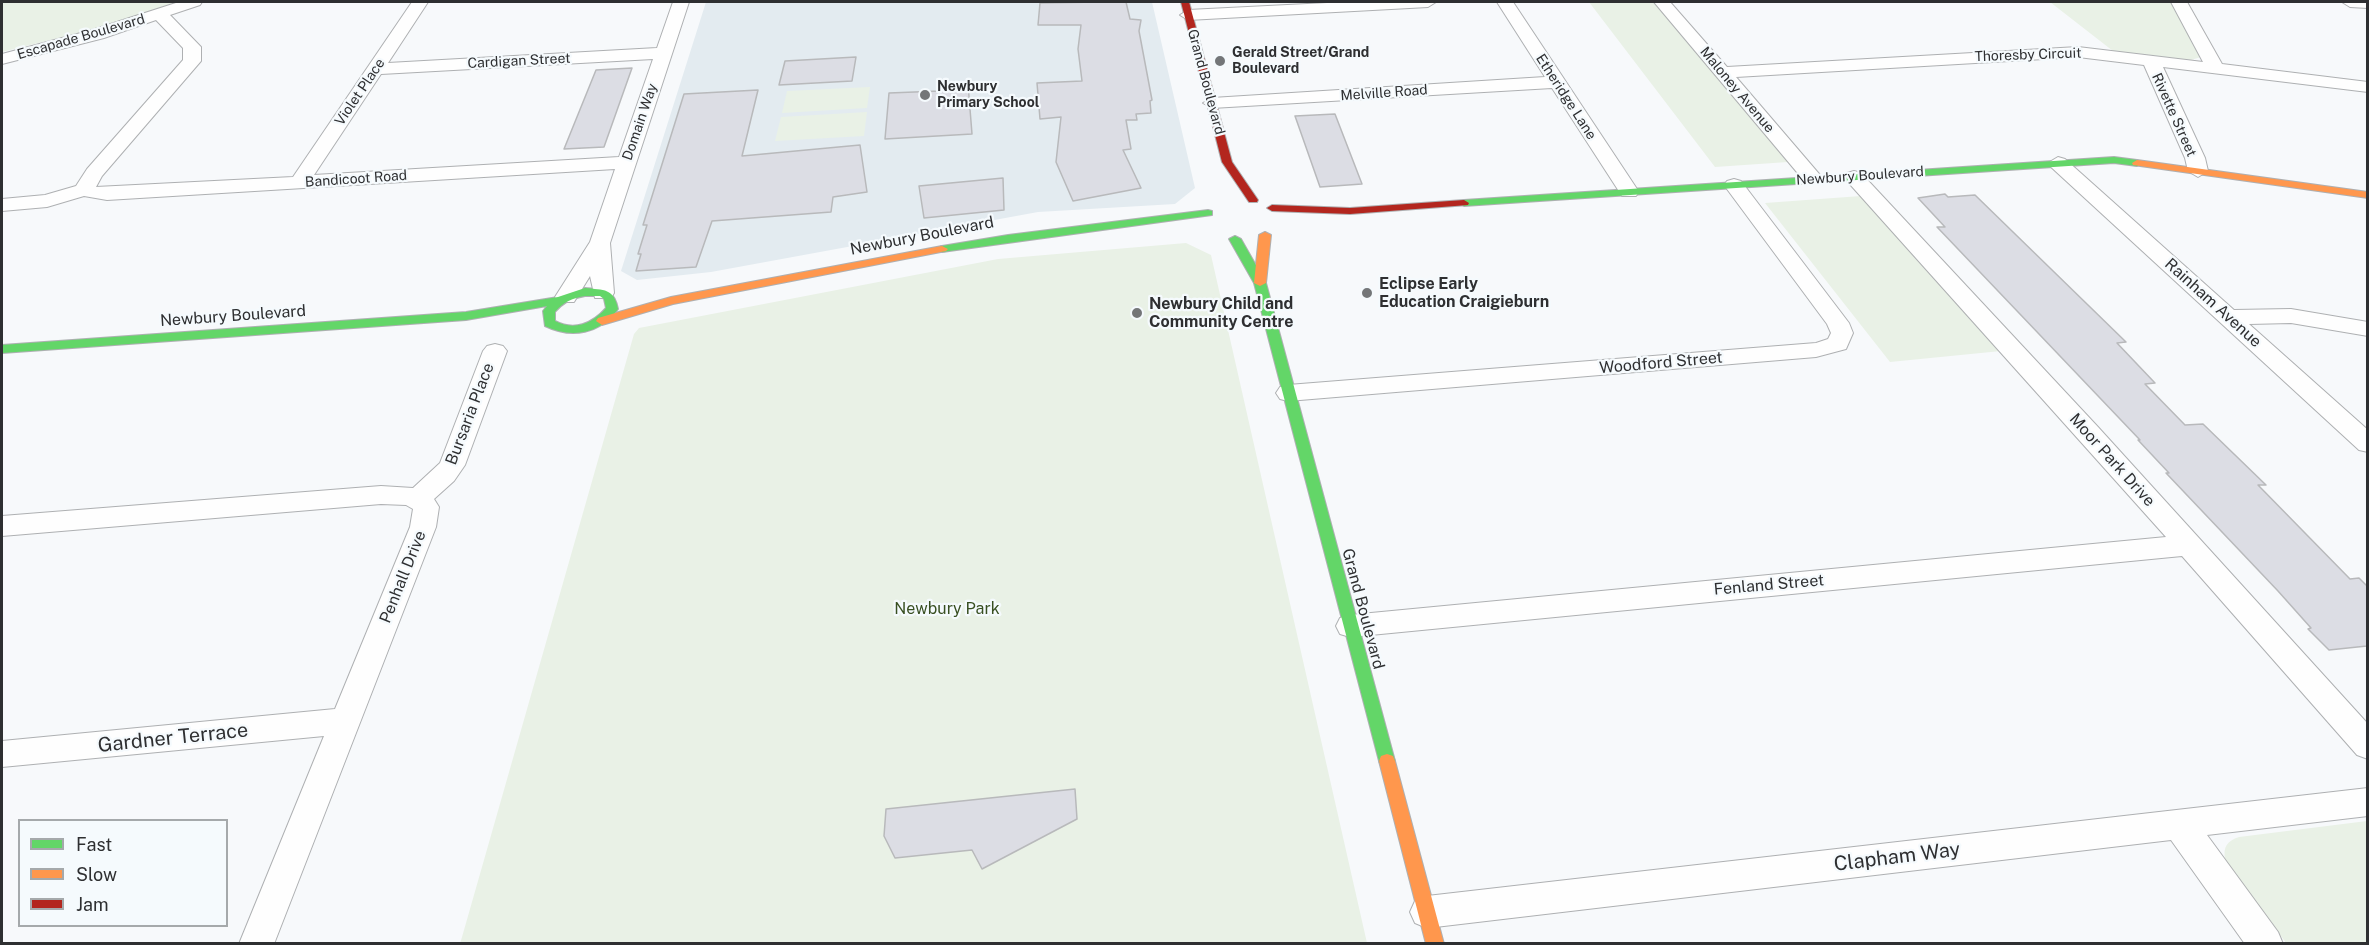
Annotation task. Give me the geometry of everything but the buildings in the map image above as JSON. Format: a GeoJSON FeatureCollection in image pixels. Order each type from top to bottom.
{"type":"FeatureCollection","features":[{"type":"Feature","properties":{"kind":"street","name":"Escapade Boulevard"},"geometry":{"type":"LineString","coordinates":[[2,59],[79,40],[194,2]]}},
{"type":"Feature","properties":{"kind":"street","name":"Violet Place"},"geometry":{"type":"LineString","coordinates":[[299,183],[420,2]]}},
{"type":"Feature","properties":{"kind":"street","name":"Domain Way"},"geometry":{"type":"LineString","coordinates":[[605,294],[599,264],[600,242],[681,2]]}},
{"type":"Feature","properties":{"kind":"street"},"geometry":{"type":"LineString","coordinates":[[1187,8],[1428,2]]}},
{"type":"Feature","properties":{"kind":"street","name":"Etheridge Lane"},"geometry":{"type":"LineString","coordinates":[[1505,2],[1629,192]]}},
{"type":"Feature","properties":{"kind":"street","name":"Maloney Avenue"},"geometry":{"type":"LineString","coordinates":[[1662,2],[1813,179]]}},
{"type":"Feature","properties":{"kind":"street"},"geometry":{"type":"LineString","coordinates":[[2179,2],[2215,68]]}},
{"type":"Feature","properties":{"kind":"street"},"geometry":{"type":"LineString","coordinates":[[2350,2],[2367,3]]}},
{"type":"Feature","properties":{"kind":"street","name":"Grand Boulevard"},"geometry":{"type":"LineString","coordinates":[[1187,8],[1227,162],[1252,200]]}},
{"type":"Feature","properties":{"kind":"street"},"geometry":{"type":"LineString","coordinates":[[87,189],[94,173],[192,61],[192,46],[160,15]]}},
{"type":"Feature","properties":{"kind":"street","name":"Thoresby Circuit"},"geometry":{"type":"LineString","coordinates":[[1722,73],[2068,52],[2150,59],[2367,87]]}},
{"type":"Feature","properties":{"kind":"street","name":"Cardigan Street"},"geometry":{"type":"LineString","coordinates":[[375,69],[663,53]]}},
{"type":"Feature","properties":{"kind":"street","name":"Rivette Street"},"geometry":{"type":"LineString","coordinates":[[2150,59],[2195,158],[2198,171]]}},
{"type":"Feature","properties":{"kind":"street","name":"Melville Road"},"geometry":{"type":"LineString","coordinates":[[1212,103],[1557,82]]}},
{"type":"Feature","properties":{"kind":"street","name":"Newbury Boulevard"},"geometry":{"type":"LineString","coordinates":[[1272,223],[1350,211],[2114,160],[2367,195]]}},
{"type":"Feature","properties":{"kind":"street","name":"Bandicoot Road"},"geometry":{"type":"LineString","coordinates":[[2,205],[47,201],[87,189],[95,194],[107,194],[626,162]]}},
{"type":"Feature","properties":{"kind":"street","name":"Grand Boulevard"},"geometry":{"type":"LineString","coordinates":[[1225,181],[1227,162]]}},
{"type":"Feature","properties":{"kind":"street","name":"Rainham Avenue"},"geometry":{"type":"LineString","coordinates":[[2058,163],[2367,444]]}},
{"type":"Feature","properties":{"kind":"street","name":"Moor Park Drive"},"geometry":{"type":"LineString","coordinates":[[1854,177],[2367,746]]}},
{"type":"Feature","properties":{"kind":"street","name":"Woodford Street"},"geometry":{"type":"LineString","coordinates":[[1288,393],[1816,350],[1838,344],[1842,333],[1838,323],[1734,185]]}},
{"type":"Feature","properties":{"kind":"street"},"geometry":{"type":"LineString","coordinates":[[1220,234],[1235,239],[1272,223],[1252,200],[1233,199]]}},
{"type":"Feature","properties":{"kind":"street","name":"Newbury Boulevard"},"geometry":{"type":"LineString","coordinates":[[1295,223],[1350,211]]}},
{"type":"Feature","properties":{"kind":"street","name":"Newbury Boulevard"},"geometry":{"type":"LineString","coordinates":[[552,326],[575,330],[654,305],[722,290],[1000,238],[1131,226],[1211,214]]}},
{"type":"Feature","properties":{"kind":"street","name":"Grand Boulevard"},"geometry":{"type":"LineString","coordinates":[[1260,283],[1272,223]]}},
{"type":"Feature","properties":{"kind":"street","name":"Newbury Boulevard"},"geometry":{"type":"LineString","coordinates":[[1131,226],[1184,231]]}},
{"type":"Feature","properties":{"kind":"street","name":"Grand Boulevard"},"geometry":{"type":"LineString","coordinates":[[1235,239],[1260,283],[1435,944]]}},
{"type":"Feature","properties":{"kind":"street","name":"Domain Way"},"geometry":{"type":"LineString","coordinates":[[563,298],[600,242]]}},
{"type":"Feature","properties":{"kind":"street","name":"Newbury Boulevard"},"geometry":{"type":"LineString","coordinates":[[2,349],[466,316],[585,292],[633,296],[722,290]]}},
{"type":"Feature","properties":{"kind":"street"},"geometry":{"type":"LineString","coordinates":[[602,321],[612,309],[613,301],[605,294]]}},
{"type":"Feature","properties":{"kind":"street"},"geometry":{"type":"LineString","coordinates":[[531,324],[552,326],[547,315],[551,307],[563,298]]}},
{"type":"Feature","properties":{"kind":"street","name":"Newbury Boulevard"},"geometry":{"type":"LineString","coordinates":[[466,316],[516,322]]}},
{"type":"Feature","properties":{"kind":"street"},"geometry":{"type":"LineString","coordinates":[[2227,316],[2291,316],[2367,328]]}},
{"type":"Feature","properties":{"kind":"street","name":"Bursaria Place"},"geometry":{"type":"LineString","coordinates":[[417,500],[445,475],[452,465],[495,351]]}},
{"type":"Feature","properties":{"kind":"street"},"geometry":{"type":"LineString","coordinates":[[2,526],[381,495],[406,495],[417,500]]}},
{"type":"Feature","properties":{"kind":"street","name":"Penhall Drive"},"geometry":{"type":"LineString","coordinates":[[256,944],[423,527],[426,507],[417,500]]}},
{"type":"Feature","properties":{"kind":"street","name":"Fenland Street"},"geometry":{"type":"LineString","coordinates":[[1350,626],[2188,545]]}},
{"type":"Feature","properties":{"kind":"street","name":"Gardner Terrace"},"geometry":{"type":"LineString","coordinates":[[2,754],[345,721]]}},
{"type":"Feature","properties":{"kind":"street","name":"Clapham Way"},"geometry":{"type":"LineString","coordinates":[[1427,912],[2367,802]]}},
{"type":"Feature","properties":{"kind":"street"},"geometry":{"type":"LineString","coordinates":[[2179,824],[2266,944]]}},
{"type":"Feature","properties":{"kind":"shaded area","name":"Newbury Primary School"},"geometry":{"type":"Polygon","coordinates":[[[706,2],[1152,2],[1195,188],[1175,204],[1038,212],[711,272],[637,280],[621,271],[706,2]]]}},
{"type":"Feature","properties":{"kind":"green space"},"geometry":{"type":"Polygon","coordinates":[[[2,2],[177,2],[103,27],[2,52],[2,2]]]}},
{"type":"Feature","properties":{"kind":"green space"},"geometry":{"type":"Polygon","coordinates":[[[1589,2],[1654,2],[1788,162],[1715,167],[1589,2]]]}},
{"type":"Feature","properties":{"kind":"green space"},"geometry":{"type":"Polygon","coordinates":[[[2050,2],[2171,2],[2201,57],[2191,60],[2113,51],[2050,2]]]}},
{"type":"Feature","properties":{"kind":"green space"},"geometry":{"type":"Polygon","coordinates":[[[870,87],[867,108],[782,113],[787,91],[870,87]]]}},
{"type":"Feature","properties":{"kind":"green space"},"geometry":{"type":"Polygon","coordinates":[[[867,112],[864,136],[775,141],[781,117],[867,112]]]}},
{"type":"Feature","properties":{"kind":"green space"},"geometry":{"type":"Polygon","coordinates":[[[1861,196],[2001,351],[1890,362],[1765,203],[1861,196]]]}},
{"type":"Feature","properties":{"kind":"green space","name":"Newbury Park"},"geometry":{"type":"Polygon","coordinates":[[[1186,243],[1211,255],[1367,943],[460,944],[634,334],[639,328],[998,259],[1186,243]]]}},
{"type":"Feature","properties":{"kind":"green space"},"geometry":{"type":"Polygon","coordinates":[[[2367,821],[2367,943],[2286,943],[2225,859],[2227,845],[2231,840],[2239,837],[2367,821]]]}},
{"type":"Feature","properties":{"kind":"traffic: fast"},"geometry":{"type":"LineString","coordinates":[[1464,203],[2114,160],[2137,163]]}},
{"type":"Feature","properties":{"kind":"traffic: fast"},"geometry":{"type":"LineString","coordinates":[[942,249],[1008,238],[1208,213]]}},
{"type":"Feature","properties":{"kind":"traffic: fast"},"geometry":{"type":"LineString","coordinates":[[1235,239],[1260,283],[1387,761]]}},
{"type":"Feature","properties":{"kind":"traffic: fast"},"geometry":{"type":"LineString","coordinates":[[585,292],[603,293],[610,298],[612,309],[599,322],[583,329],[566,330],[549,323],[549,311],[556,303],[569,296],[585,292]]}},
{"type":"Feature","properties":{"kind":"traffic: fast"},"geometry":{"type":"LineString","coordinates":[[2,349],[466,316],[560,300]]}},
{"type":"Feature","properties":{"kind":"traffic: slow"},"geometry":{"type":"LineString","coordinates":[[2137,163],[2368,195]]}},
{"type":"Feature","properties":{"kind":"traffic: slow"},"geometry":{"type":"LineString","coordinates":[[1260,283],[1265,235]]}},
{"type":"Feature","properties":{"kind":"traffic: slow"},"geometry":{"type":"LineString","coordinates":[[602,321],[671,301],[942,249]]}},
{"type":"Feature","properties":{"kind":"traffic: slow"},"geometry":{"type":"LineString","coordinates":[[1387,761],[1435,944]]}},
{"type":"Feature","properties":{"kind":"traffic: jam"},"geometry":{"type":"LineString","coordinates":[[1185,2],[1227,162],[1253,200]]}},
{"type":"Feature","properties":{"kind":"traffic: jam"},"geometry":{"type":"LineString","coordinates":[[1272,208],[1350,211],[1464,203]]}},
{"type":"Feature","properties":{"kind":"place","name":"Gerald Street/Grand Boulevard"},"geometry":{"type":"Point","coordinates":[1220,61]}},
{"type":"Feature","properties":{"kind":"place","name":"Newbury Primary School"},"geometry":{"type":"Point","coordinates":[925,95]}},
{"type":"Feature","properties":{"kind":"place","name":"Eclipse Early Education Craigieburn"},"geometry":{"type":"Point","coordinates":[1367,293]}},
{"type":"Feature","properties":{"kind":"place","name":"Newbury Child and Community Centre"},"geometry":{"type":"Point","coordinates":[1137,313]}}]}
